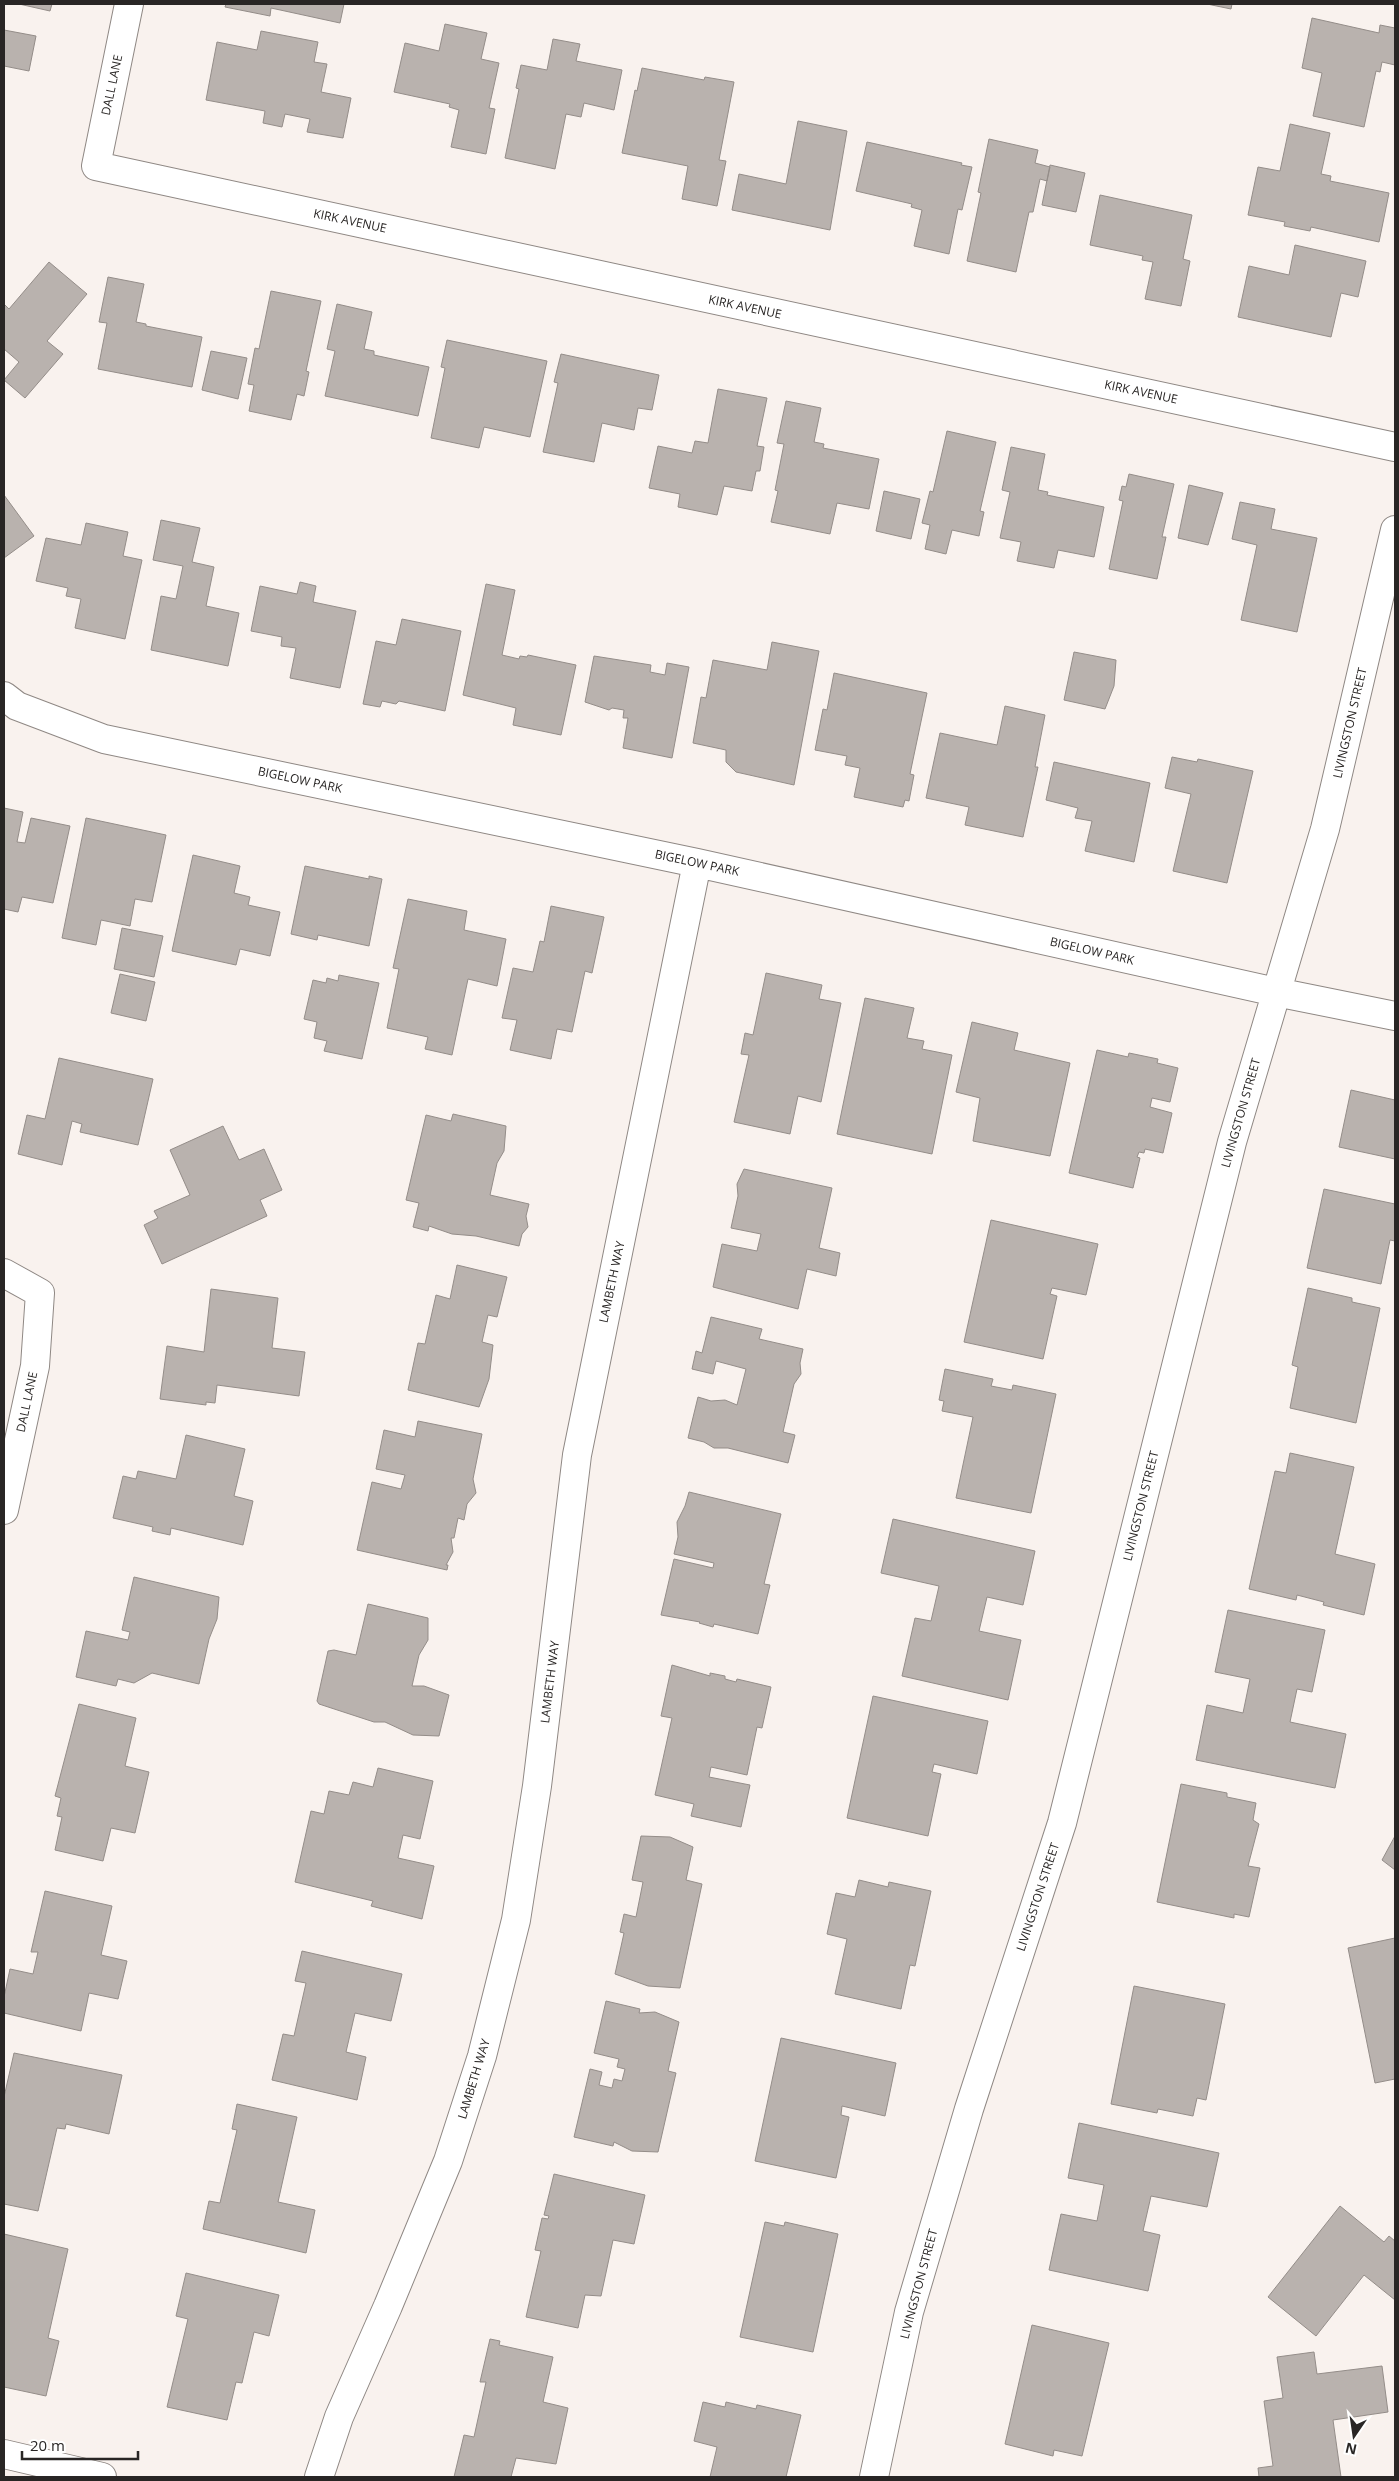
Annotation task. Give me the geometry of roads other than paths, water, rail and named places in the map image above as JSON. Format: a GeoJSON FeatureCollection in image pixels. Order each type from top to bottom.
{"type":"FeatureCollection","features":[{"type":"Feature","properties":{"kind":"street","name":"DALL LANE"},"geometry":{"type":"LineString","coordinates":[[96,166],[129,4]]}},
{"type":"Feature","properties":{"kind":"street","name":"KIRK AVENUE"},"geometry":{"type":"LineString","coordinates":[[96,166],[1395,447]]}},
{"type":"Feature","properties":{"kind":"street","name":"LIVINGSTON STREET"},"geometry":{"type":"LineString","coordinates":[[874,2477],[912,2303],[969,2109],[1062,1823],[1232,1142],[1325,829],[1395,530]]}},
{"type":"Feature","properties":{"kind":"street","name":"BIGELOW PARK"},"geometry":{"type":"LineString","coordinates":[[4,696],[17,706],[104,739],[697,863],[1276,992],[1395,1016]]}},
{"type":"Feature","properties":{"kind":"street","name":"LAMBETH WAY"},"geometry":{"type":"LineString","coordinates":[[319,2477],[339,2417],[388,2306],[448,2161],[482,2056],[516,1920],[537,1786],[577,1455],[697,863]]}},
{"type":"Feature","properties":{"kind":"street","name":"DALL LANE"},"geometry":{"type":"LineString","coordinates":[[4,1272],[40,1293],[35,1366],[4,1510]]}},
{"type":"Feature","properties":{"kind":"street"},"geometry":{"type":"LineString","coordinates":[[4,2454],[102,2477]]}}]}
